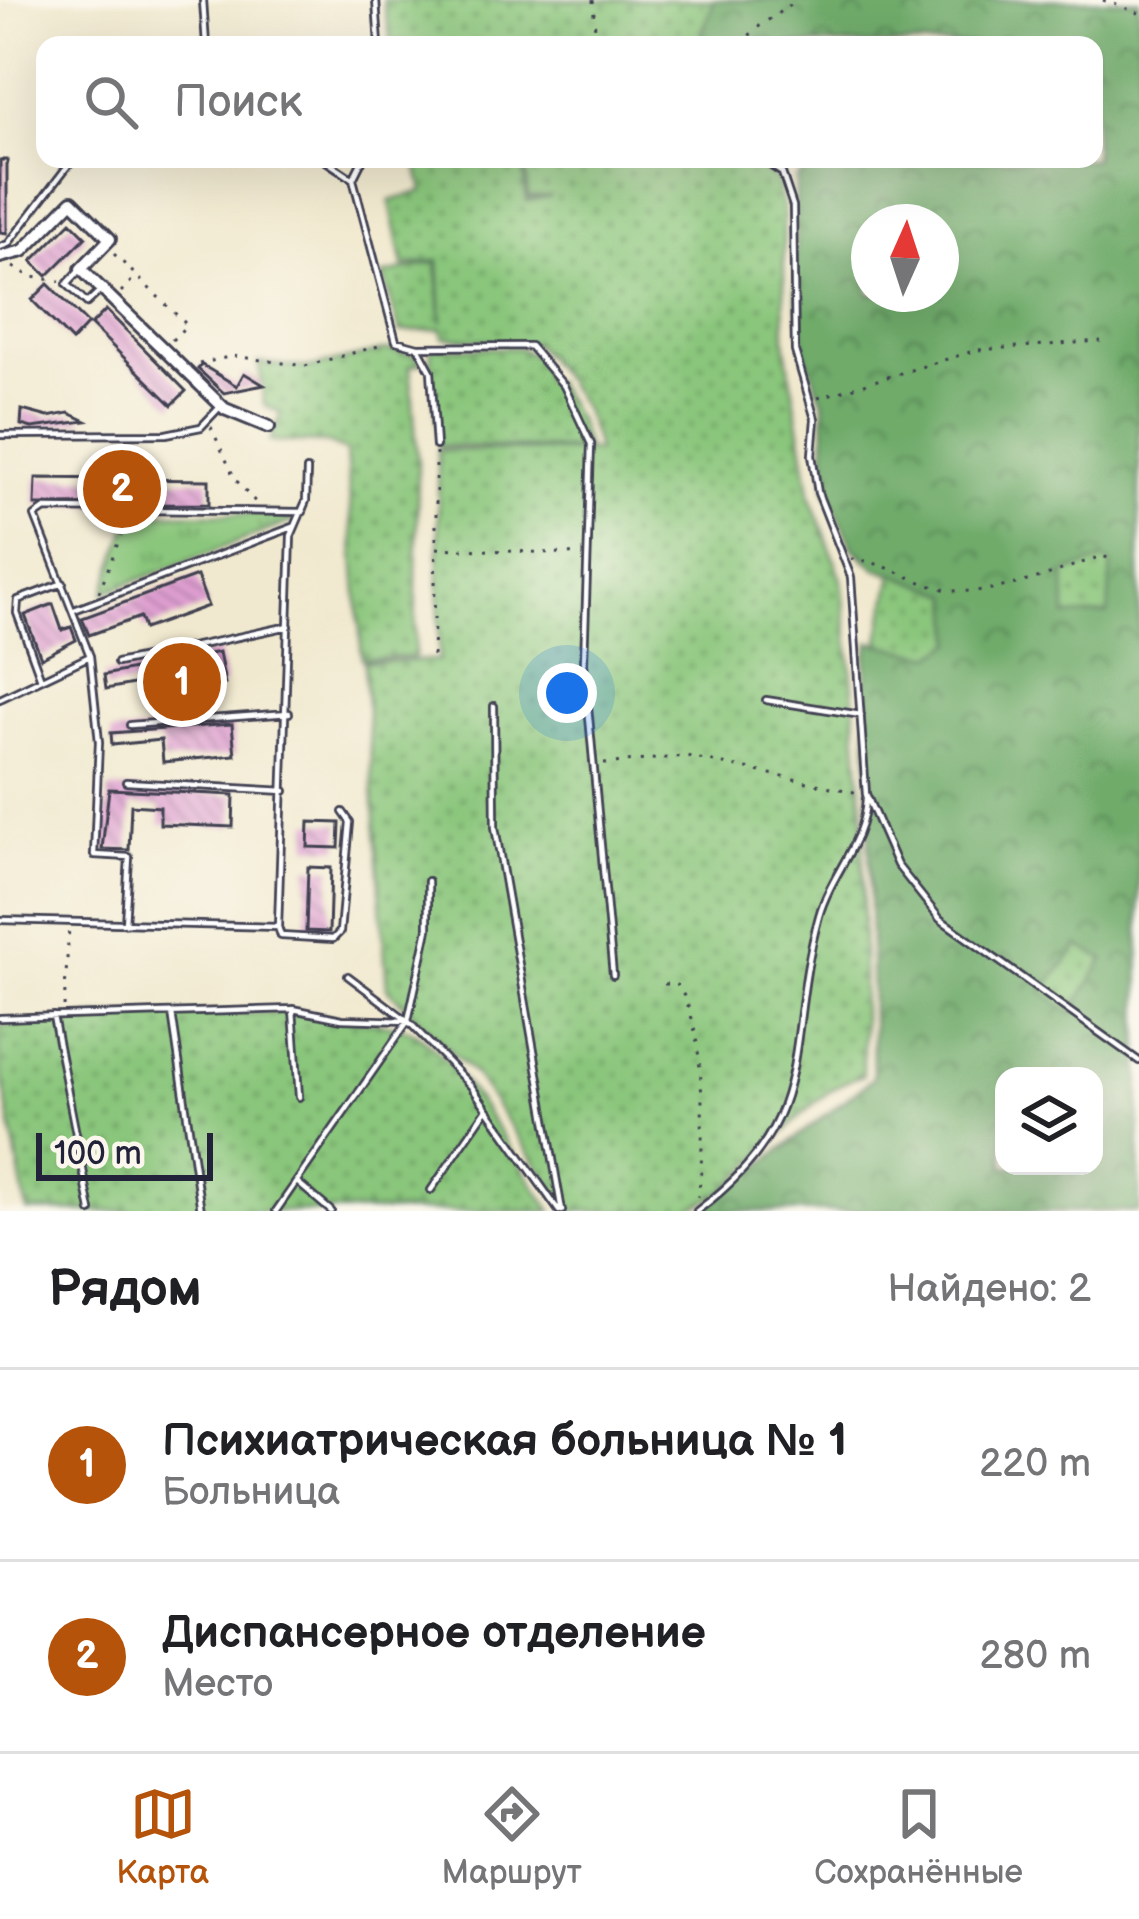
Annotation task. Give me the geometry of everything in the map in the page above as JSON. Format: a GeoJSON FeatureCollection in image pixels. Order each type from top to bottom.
{"type":"FeatureCollection","features":[{"type":"Feature","properties":{"kind":"street"},"geometry":{"type":"LineString","coordinates":[[3,262],[23,251],[72,202],[110,239],[81,269],[222,406],[269,427]]}},
{"type":"Feature","properties":{"kind":"lane"},"geometry":{"type":"LineString","coordinates":[[203,0],[205,36]]}},
{"type":"Feature","properties":{"kind":"lane"},"geometry":{"type":"LineString","coordinates":[[376,0],[378,36]]}},
{"type":"Feature","properties":{"kind":"lane"},"geometry":{"type":"LineString","coordinates":[[0,247],[8,244],[66,168]]}},
{"type":"Feature","properties":{"kind":"lane"},"geometry":{"type":"LineString","coordinates":[[336,168],[353,179]]}},
{"type":"Feature","properties":{"kind":"lane"},"geometry":{"type":"LineString","coordinates":[[358,168],[353,179],[396,341],[418,347],[530,346],[564,386],[591,444],[584,663],[613,975]]}},
{"type":"Feature","properties":{"kind":"lane"},"geometry":{"type":"LineString","coordinates":[[697,1211],[754,1163],[778,1118],[793,1077],[819,914],[866,821],[851,577],[818,493],[810,399],[795,351],[794,206],[782,173],[774,168]]}},
{"type":"Feature","properties":{"kind":"lane"},"geometry":{"type":"LineString","coordinates":[[81,269],[67,284],[87,303],[102,289]]}},
{"type":"Feature","properties":{"kind":"lane"},"geometry":{"type":"LineString","coordinates":[[418,347],[431,371],[436,446]]}},
{"type":"Feature","properties":{"kind":"lane"},"geometry":{"type":"LineString","coordinates":[[0,435],[166,434],[201,427],[222,406]]}},
{"type":"Feature","properties":{"kind":"lane"},"geometry":{"type":"LineString","coordinates":[[307,470],[303,512],[293,527],[281,936],[333,939],[340,932],[350,821],[343,812]]}},
{"type":"Feature","properties":{"kind":"lane"},"geometry":{"type":"LineString","coordinates":[[125,924],[129,857],[94,855],[99,742],[90,656],[35,522],[37,512],[303,512]]}},
{"type":"Feature","properties":{"kind":"lane"},"geometry":{"type":"LineString","coordinates":[[73,611],[293,527]]}},
{"type":"Feature","properties":{"kind":"lane"},"geometry":{"type":"LineString","coordinates":[[41,679],[17,614],[18,600],[63,583]]}},
{"type":"Feature","properties":{"kind":"lane"},"geometry":{"type":"LineString","coordinates":[[117,663],[289,626]]}},
{"type":"Feature","properties":{"kind":"lane"},"geometry":{"type":"LineString","coordinates":[[0,700],[90,656]]}},
{"type":"Feature","properties":{"kind":"lane"},"geometry":{"type":"LineString","coordinates":[[766,700],[861,715]]}},
{"type":"Feature","properties":{"kind":"lane"},"geometry":{"type":"LineString","coordinates":[[494,706],[495,827],[561,1211]]}},
{"type":"Feature","properties":{"kind":"lane"},"geometry":{"type":"LineString","coordinates":[[130,725],[289,713]]}},
{"type":"Feature","properties":{"kind":"lane"},"geometry":{"type":"LineString","coordinates":[[126,782],[285,791]]}},
{"type":"Feature","properties":{"kind":"lane"},"geometry":{"type":"LineString","coordinates":[[866,794],[897,865],[940,919],[1139,1061]]}},
{"type":"Feature","properties":{"kind":"lane"},"geometry":{"type":"LineString","coordinates":[[276,1211],[408,1021],[428,929],[428,881]]}},
{"type":"Feature","properties":{"kind":"lane"},"geometry":{"type":"LineString","coordinates":[[0,920],[278,927]]}},
{"type":"Feature","properties":{"kind":"lane"},"geometry":{"type":"LineString","coordinates":[[348,976],[408,1021],[487,1109],[561,1211]]}},
{"type":"Feature","properties":{"kind":"lane"},"geometry":{"type":"LineString","coordinates":[[0,1018],[293,1009],[342,1019],[408,1021]]}},
{"type":"Feature","properties":{"kind":"lane"},"geometry":{"type":"LineString","coordinates":[[293,1009],[299,1097]]}},
{"type":"Feature","properties":{"kind":"lane"},"geometry":{"type":"LineString","coordinates":[[172,1013],[201,1211]]}},
{"type":"Feature","properties":{"kind":"lane"},"geometry":{"type":"LineString","coordinates":[[53,1016],[91,1211]]}},
{"type":"Feature","properties":{"kind":"lane"},"geometry":{"type":"LineString","coordinates":[[430,1190],[487,1109]]}},
{"type":"Feature","properties":{"kind":"lane"},"geometry":{"type":"LineString","coordinates":[[297,1182],[331,1211]]}},
{"type":"Feature","properties":{"kind":"path"},"geometry":{"type":"LineString","coordinates":[[592,0],[595,36]]}},
{"type":"Feature","properties":{"kind":"path"},"geometry":{"type":"LineString","coordinates":[[749,36],[797,0]]}},
{"type":"Feature","properties":{"kind":"path"},"geometry":{"type":"LineString","coordinates":[[1103,0],[1139,13]]}},
{"type":"Feature","properties":{"kind":"path"},"geometry":{"type":"LineString","coordinates":[[104,245],[187,325],[164,349]]}},
{"type":"Feature","properties":{"kind":"path"},"geometry":{"type":"LineString","coordinates":[[3,262],[25,259]]}},
{"type":"Feature","properties":{"kind":"path"},"geometry":{"type":"LineString","coordinates":[[3,262],[32,277],[67,284]]}},
{"type":"Feature","properties":{"kind":"path"},"geometry":{"type":"LineString","coordinates":[[113,300],[136,276]]}},
{"type":"Feature","properties":{"kind":"path"},"geometry":{"type":"LineString","coordinates":[[188,373],[218,356],[305,366],[396,341]]}},
{"type":"Feature","properties":{"kind":"path"},"geometry":{"type":"LineString","coordinates":[[810,399],[977,350],[1101,341]]}},
{"type":"Feature","properties":{"kind":"path"},"geometry":{"type":"LineString","coordinates":[[208,419],[235,479],[265,511]]}},
{"type":"Feature","properties":{"kind":"path"},"geometry":{"type":"LineString","coordinates":[[434,656],[436,446]]}},
{"type":"Feature","properties":{"kind":"path"},"geometry":{"type":"LineString","coordinates":[[94,603],[128,523],[128,509]]}},
{"type":"Feature","properties":{"kind":"path"},"geometry":{"type":"LineString","coordinates":[[436,548],[589,554]]}},
{"type":"Feature","properties":{"kind":"path"},"geometry":{"type":"LineString","coordinates":[[844,558],[872,560],[944,590],[968,591],[1102,556],[1114,560]]}},
{"type":"Feature","properties":{"kind":"path"},"geometry":{"type":"LineString","coordinates":[[596,766],[686,756],[866,794]]}},
{"type":"Feature","properties":{"kind":"path"},"geometry":{"type":"LineString","coordinates":[[62,1015],[69,922]]}},
{"type":"Feature","properties":{"kind":"path"},"geometry":{"type":"LineString","coordinates":[[664,984],[676,984],[686,1000],[702,1089],[705,1123],[697,1211]]}},
{"type":"Feature","properties":{"kind":"green space"},"geometry":{"type":"Polygon","coordinates":[[[383,0],[714,0],[701,36],[390,36],[383,0]]]}},
{"type":"Feature","properties":{"kind":"green space"},"geometry":{"type":"Polygon","coordinates":[[[714,0],[1139,0],[1139,1211],[702,1211],[873,1078],[866,658],[870,642],[932,656],[950,595],[876,569],[853,548],[826,489],[824,405],[804,351],[795,290],[796,179],[808,168],[1103,168],[1103,36],[701,36],[714,0]]]}},
{"type":"Feature","properties":{"kind":"green space"},"geometry":{"type":"Polygon","coordinates":[[[418,168],[523,168],[527,201],[551,196],[528,197],[525,168],[755,168],[776,179],[783,208],[785,341],[811,497],[842,580],[851,664],[863,814],[863,1075],[817,1101],[727,1187],[680,1211],[569,1211],[475,1075],[387,988],[364,662],[439,660],[438,450],[597,451],[581,406],[534,344],[443,337],[442,329],[400,332],[383,275],[436,262],[442,323],[439,260],[403,266],[390,201],[423,191],[418,168]]]}},
{"type":"Feature","properties":{"kind":"green space"},"geometry":{"type":"Polygon","coordinates":[[[430,348],[519,348],[530,354],[540,364],[543,381],[554,382],[578,421],[587,449],[439,446],[430,348]]]}},
{"type":"Feature","properties":{"kind":"green space"},"geometry":{"type":"Polygon","coordinates":[[[387,350],[414,355],[422,363],[410,366],[418,462],[415,657],[362,659],[346,451],[327,443],[270,441],[281,413],[264,405],[259,363],[309,368],[387,350]]]}},
{"type":"Feature","properties":{"kind":"green space"},"geometry":{"type":"Polygon","coordinates":[[[132,513],[270,514],[296,520],[104,593],[132,513]]]}},
{"type":"Feature","properties":{"kind":"green space"},"geometry":{"type":"Polygon","coordinates":[[[1102,560],[1111,563],[1108,614],[1066,616],[1065,573],[1102,560]]]}},
{"type":"Feature","properties":{"kind":"green space"},"geometry":{"type":"Polygon","coordinates":[[[893,574],[951,595],[954,642],[933,656],[878,644],[893,574]]]}},
{"type":"Feature","properties":{"kind":"green space"},"geometry":{"type":"Polygon","coordinates":[[[1078,946],[1104,959],[1071,1013],[1043,991],[1078,946]]]}},
{"type":"Feature","properties":{"kind":"green space"},"geometry":{"type":"Polygon","coordinates":[[[301,1012],[402,1027],[429,1044],[468,1087],[552,1211],[27,1211],[0,1065],[0,1026],[106,1016],[301,1012]]]}},
{"type":"Feature","properties":{"kind":"building"},"geometry":{"type":"Polygon","coordinates":[[[0,160],[7,160],[7,233],[0,232],[0,160]]]}},
{"type":"Feature","properties":{"kind":"building"},"geometry":{"type":"Polygon","coordinates":[[[71,222],[86,237],[47,276],[32,261],[71,222]]]}},
{"type":"Feature","properties":{"kind":"building"},"geometry":{"type":"Polygon","coordinates":[[[48,284],[88,324],[72,341],[32,300],[48,284]]]}},
{"type":"Feature","properties":{"kind":"building"},"geometry":{"type":"Polygon","coordinates":[[[106,310],[186,391],[172,405],[91,325],[106,310]]]}},
{"type":"Feature","properties":{"kind":"building"},"geometry":{"type":"Polygon","coordinates":[[[202,365],[237,386],[244,373],[264,385],[224,393],[198,369],[202,365]]]}},
{"type":"Feature","properties":{"kind":"building"},"geometry":{"type":"Polygon","coordinates":[[[22,410],[48,417],[69,413],[86,421],[32,428],[21,425],[22,410]]]}},
{"type":"Feature","properties":{"kind":"building"},"geometry":{"type":"Polygon","coordinates":[[[36,478],[209,480],[209,504],[35,505],[36,478]]]}},
{"type":"Feature","properties":{"kind":"building"},"geometry":{"type":"Polygon","coordinates":[[[197,576],[208,606],[144,629],[140,617],[89,635],[82,618],[197,576]]]}},
{"type":"Feature","properties":{"kind":"building"},"geometry":{"type":"Polygon","coordinates":[[[53,604],[62,630],[71,627],[76,640],[41,658],[25,615],[53,604]]]}},
{"type":"Feature","properties":{"kind":"building"},"geometry":{"type":"Polygon","coordinates":[[[219,652],[225,684],[159,697],[155,680],[106,689],[104,675],[219,652]]]}},
{"type":"Feature","properties":{"kind":"building"},"geometry":{"type":"Polygon","coordinates":[[[232,724],[235,755],[163,762],[161,740],[112,745],[111,733],[232,724]]]}},
{"type":"Feature","properties":{"kind":"building"},"geometry":{"type":"Polygon","coordinates":[[[109,789],[234,795],[233,827],[160,824],[160,807],[131,805],[129,850],[102,849],[109,789]]]}},
{"type":"Feature","properties":{"kind":"building"},"geometry":{"type":"Polygon","coordinates":[[[309,822],[340,823],[339,848],[308,847],[309,822]]]}},
{"type":"Feature","properties":{"kind":"building"},"geometry":{"type":"Polygon","coordinates":[[[308,867],[331,868],[329,932],[306,931],[308,867]]]}},
{"type":"Feature","properties":{"kind":"place","name":"Диспансерное отделение"},"geometry":{"type":"Point","coordinates":[122,489]}},
{"type":"Feature","properties":{"kind":"place","name":"Психиатрическая больница № 1"},"geometry":{"type":"Point","coordinates":[182,682]}}]}
